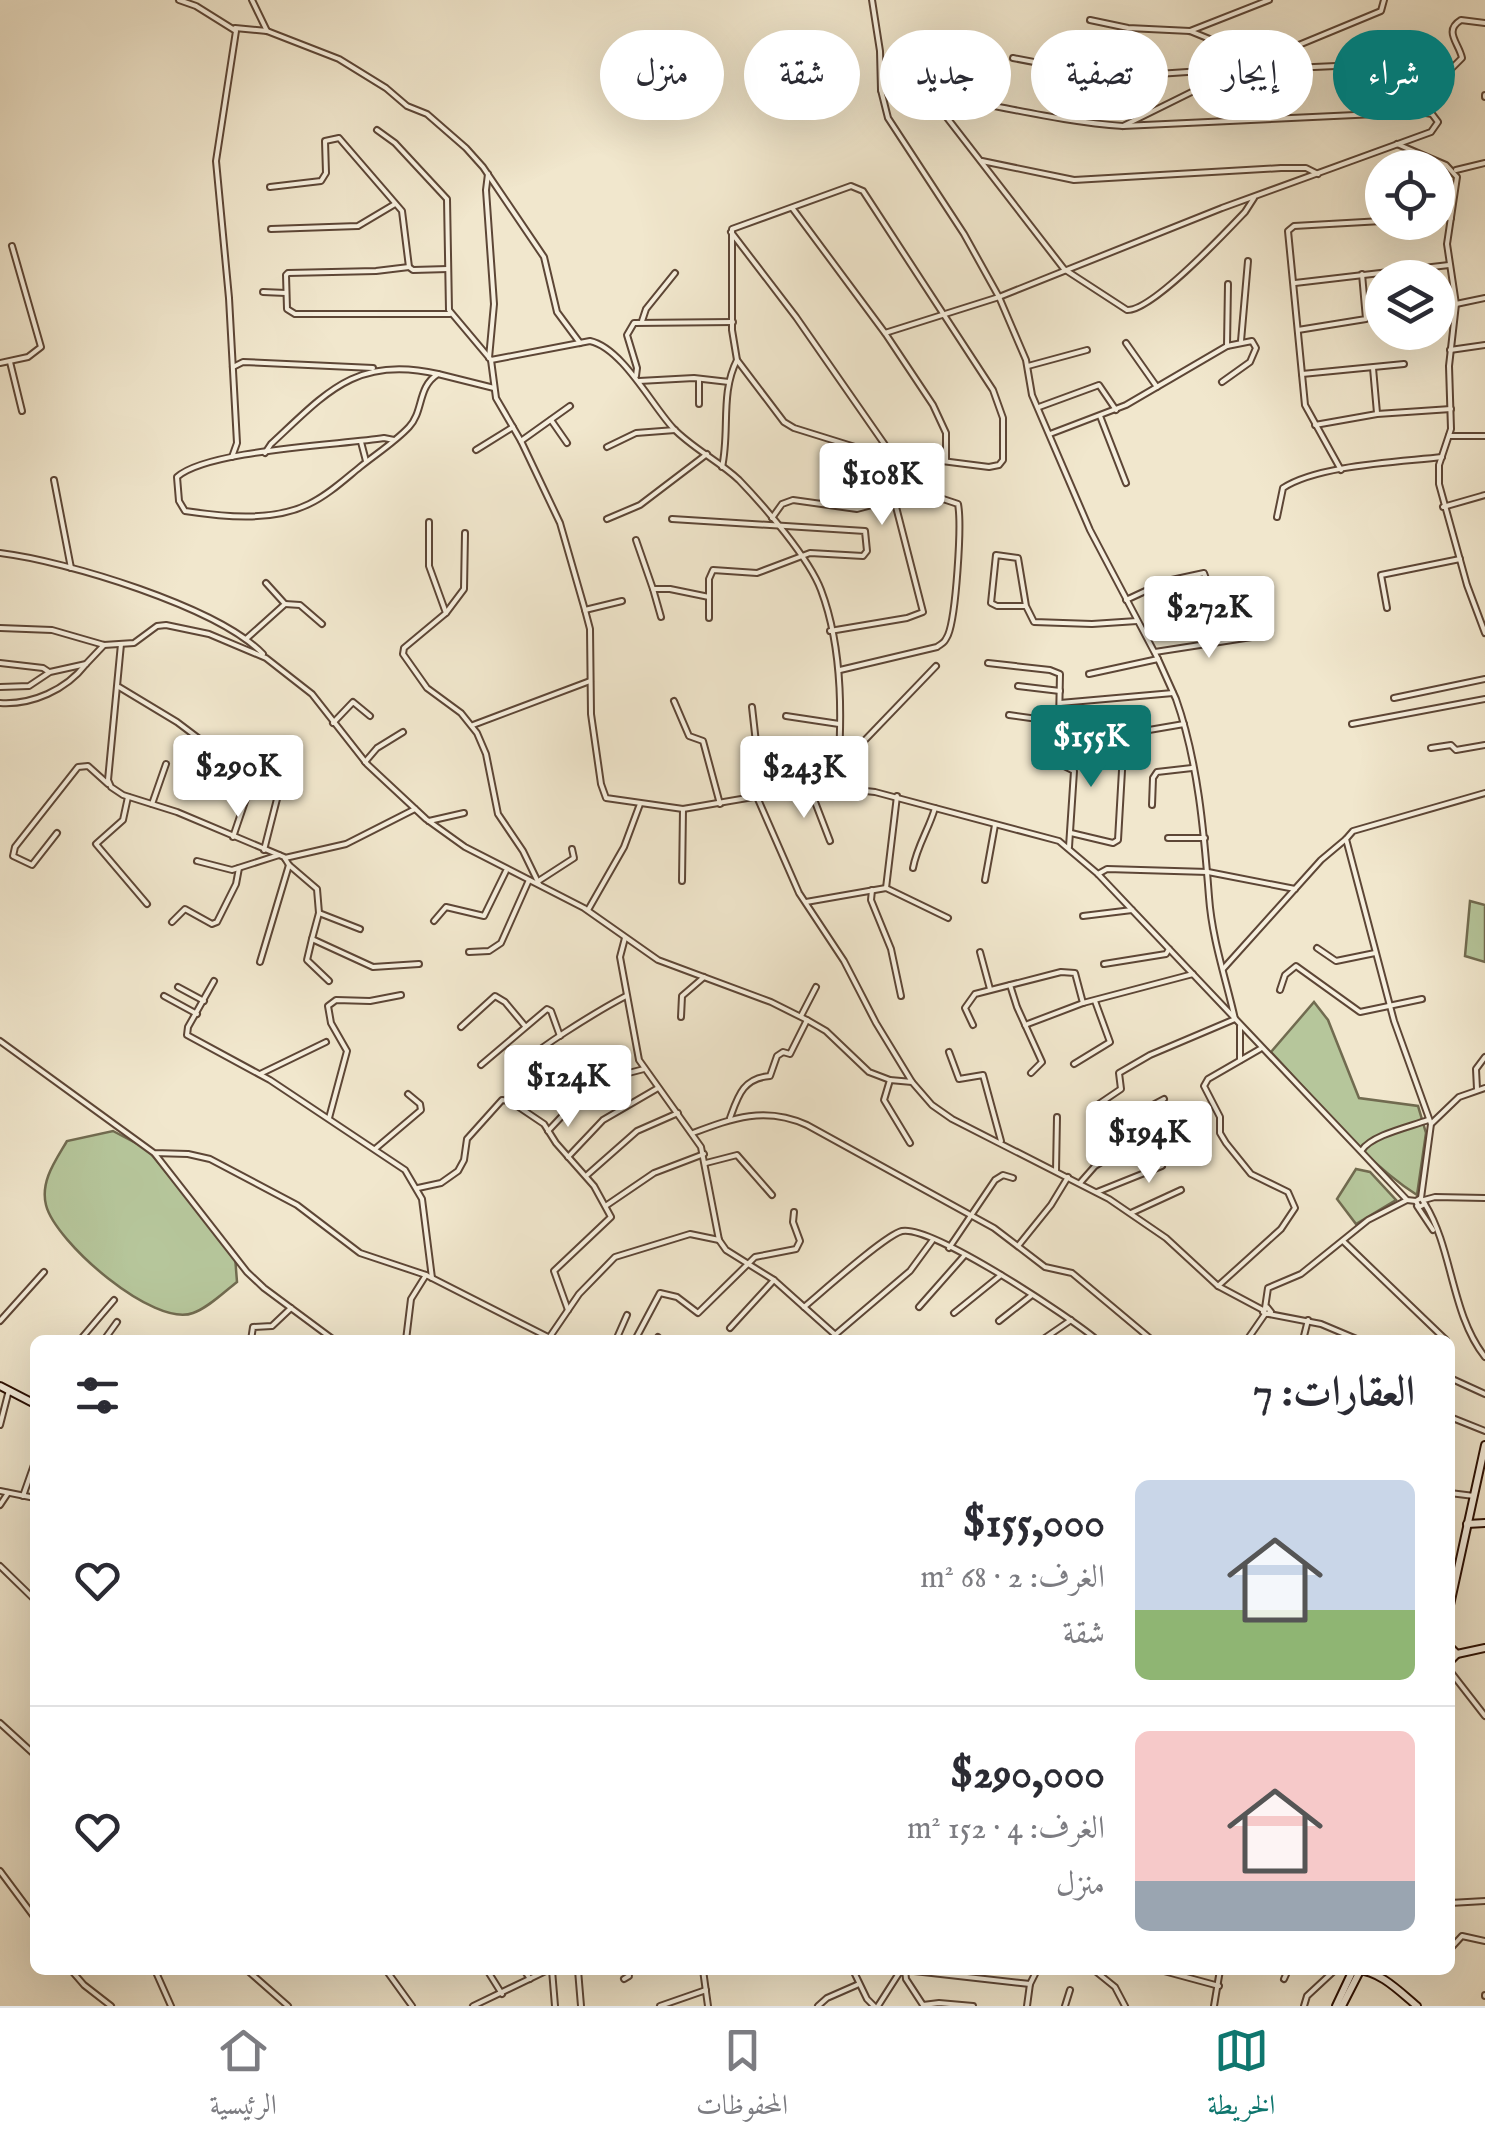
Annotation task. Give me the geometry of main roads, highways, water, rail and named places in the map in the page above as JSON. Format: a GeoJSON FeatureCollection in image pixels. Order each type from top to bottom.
{"type":"FeatureCollection","features":[{"type":"Feature","properties":{"kind":"main road"},"geometry":{"type":"LineString","coordinates":[[0,1386],[30,1399]]}},
{"type":"Feature","properties":{"kind":"main road"},"geometry":{"type":"LineString","coordinates":[[1455,1580],[1485,1445]]}},
{"type":"Feature","properties":{"kind":"main road"},"geometry":{"type":"LineString","coordinates":[[1471,1512],[1483,1523]]}},
{"type":"Feature","properties":{"kind":"main road"},"geometry":{"type":"LineString","coordinates":[[1467,1524],[1483,1523]]}},
{"type":"Feature","properties":{"kind":"main road"},"geometry":{"type":"LineString","coordinates":[[1455,1657],[1485,1648]]}},
{"type":"Feature","properties":{"kind":"main road"},"geometry":{"type":"LineString","coordinates":[[1455,1651],[1458,1654]]}},
{"type":"Feature","properties":{"kind":"main road"},"geometry":{"type":"LineString","coordinates":[[1339,2006],[1355,1975]]}},
{"type":"Feature","properties":{"kind":"main road"},"geometry":{"type":"LineString","coordinates":[[1377,1975],[1417,2006]]}}]}
